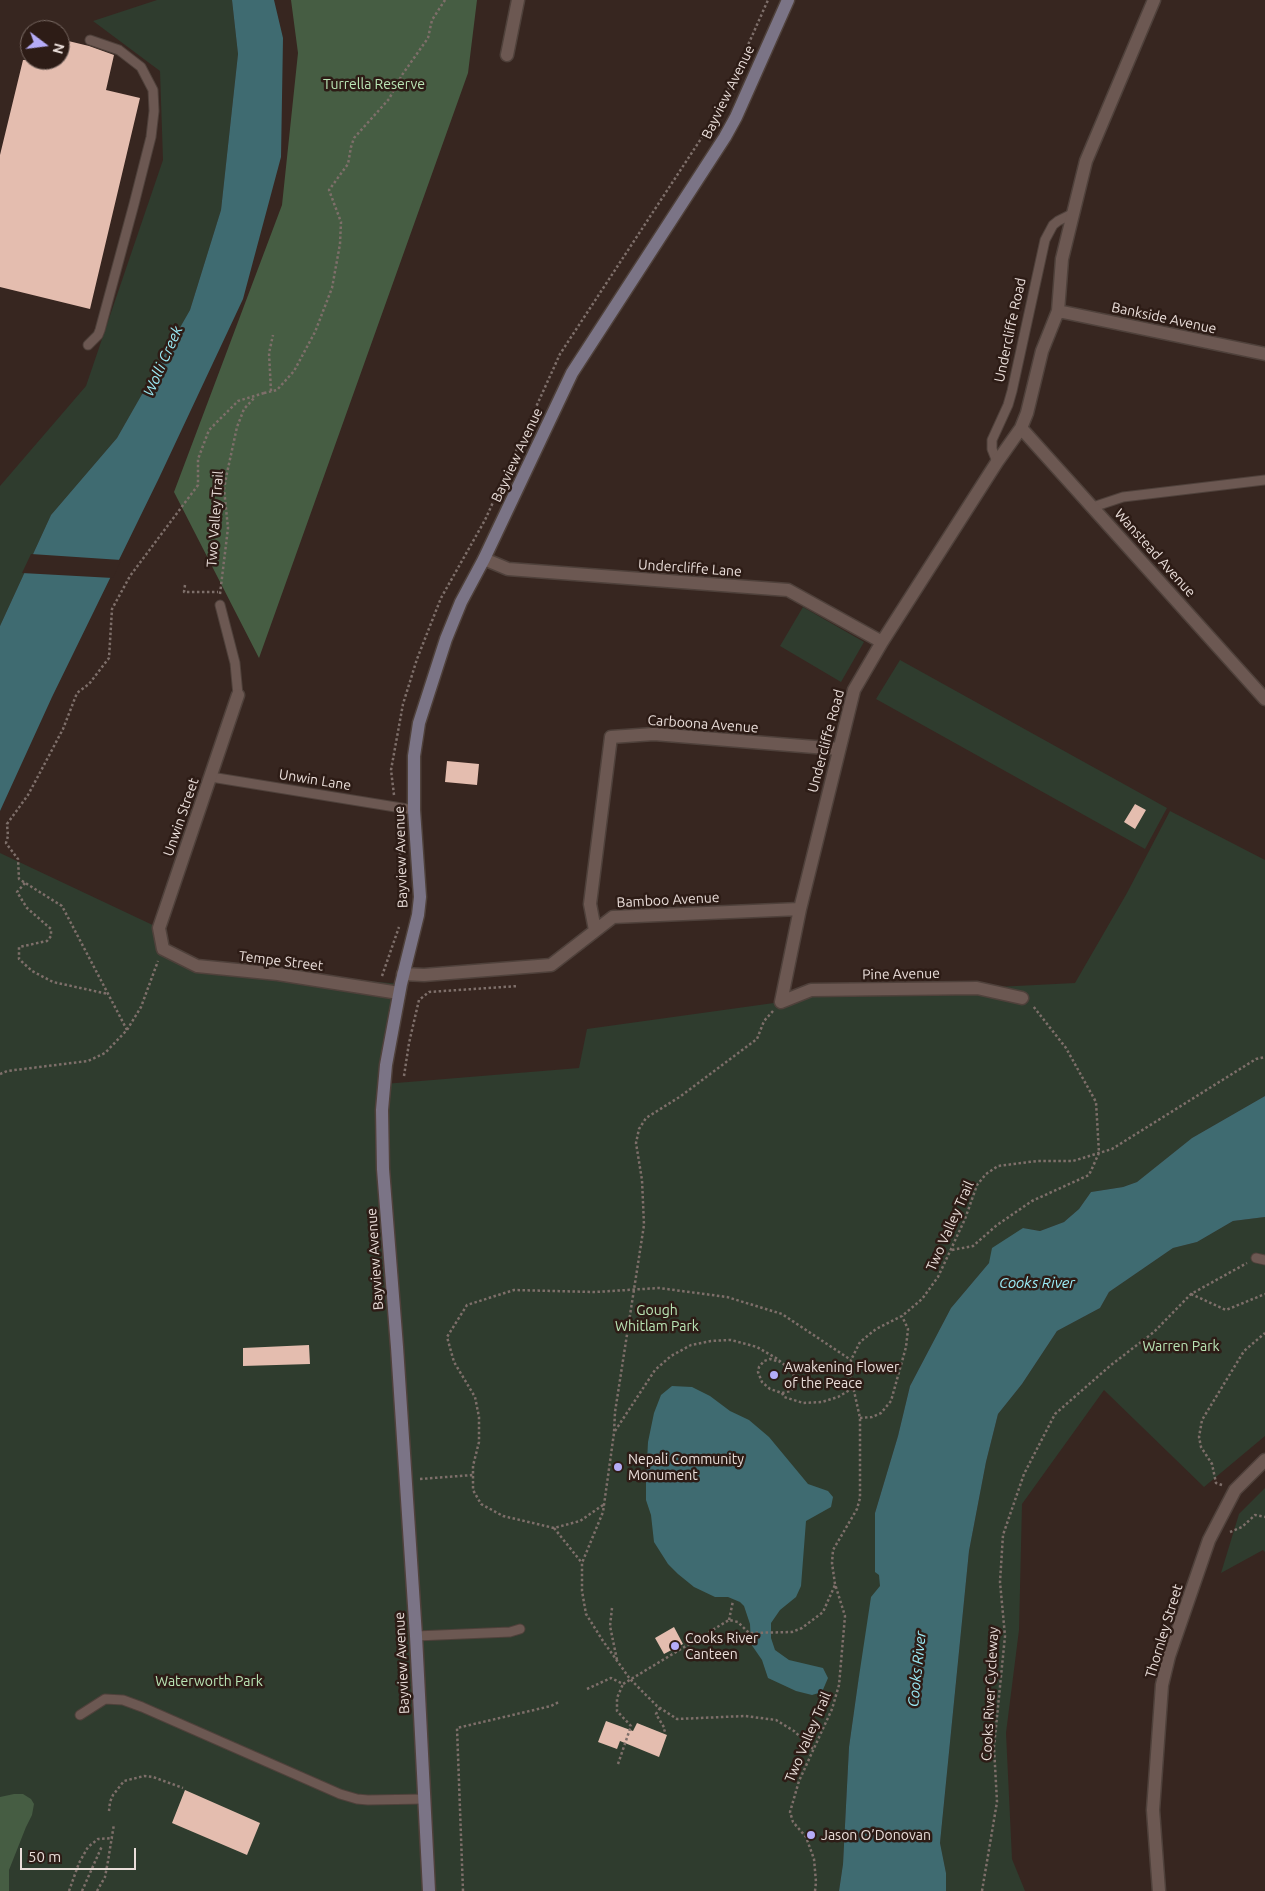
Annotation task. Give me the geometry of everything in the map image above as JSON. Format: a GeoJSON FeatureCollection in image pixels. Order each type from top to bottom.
{"type":"FeatureCollection","features":[{"type":"Feature","properties":{"kind":"main road","name":"Bayview Avenue"},"geometry":{"type":"LineString","coordinates":[[429,1891],[416,1636],[383,1169],[382,1110],[386,1066],[399,993],[418,915],[420,897],[414,810],[414,756],[422,714],[446,639],[461,602],[484,559],[572,374],[725,137],[736,117],[788,0]]}},
{"type":"Feature","properties":{"kind":"street"},"geometry":{"type":"LineString","coordinates":[[507,55],[518,0]]}},
{"type":"Feature","properties":{"kind":"street","name":"Undercliffe Road"},"geometry":{"type":"LineString","coordinates":[[781,1002],[800,909],[854,690],[882,642],[997,462],[1022,428],[1031,401],[1042,351],[1058,311],[1062,259],[1080,181],[1093,143],[1154,0]]}},
{"type":"Feature","properties":{"kind":"street","name":"Bankside Avenue"},"geometry":{"type":"LineString","coordinates":[[1058,311],[1265,354]]}},
{"type":"Feature","properties":{"kind":"street","name":"Wanstead Avenue"},"geometry":{"type":"LineString","coordinates":[[1022,428],[1265,699]]}},
{"type":"Feature","properties":{"kind":"street","name":"Undercliffe Lane"},"geometry":{"type":"LineString","coordinates":[[484,559],[508,569],[788,590],[882,642]]}},
{"type":"Feature","properties":{"kind":"street","name":"Unwin Street"},"geometry":{"type":"LineString","coordinates":[[163,949],[159,928],[238,695]]}},
{"type":"Feature","properties":{"kind":"street","name":"Carboona Avenue"},"geometry":{"type":"LineString","coordinates":[[595,930],[590,904],[611,737],[654,734],[838,749]]}},
{"type":"Feature","properties":{"kind":"street","name":"Bamboo Avenue"},"geometry":{"type":"LineString","coordinates":[[403,974],[424,975],[552,965],[613,916],[800,909]]}},
{"type":"Feature","properties":{"kind":"street","name":"Tempe Street"},"geometry":{"type":"LineString","coordinates":[[163,949],[197,966],[278,974],[399,993]]}},
{"type":"Feature","properties":{"kind":"street","name":"Pine Avenue"},"geometry":{"type":"LineString","coordinates":[[781,1002],[811,990],[976,988],[1022,998]]}},
{"type":"Feature","properties":{"kind":"street","name":"Thornley Street"},"geometry":{"type":"LineString","coordinates":[[1159,1891],[1153,1810],[1162,1685],[1169,1656],[1209,1540],[1235,1490],[1265,1460]]}},
{"type":"Feature","properties":{"kind":"lane"},"geometry":{"type":"LineString","coordinates":[[88,345],[100,330],[151,137],[154,112],[153,90],[141,68],[119,50],[90,40]]}},
{"type":"Feature","properties":{"kind":"lane","name":"Undercliffe Road"},"geometry":{"type":"LineString","coordinates":[[997,462],[992,450],[992,440],[1010,398],[1045,240],[1058,220],[1072,214]]}},
{"type":"Feature","properties":{"kind":"lane"},"geometry":{"type":"LineString","coordinates":[[1094,507],[1123,497],[1265,480]]}},
{"type":"Feature","properties":{"kind":"lane"},"geometry":{"type":"LineString","coordinates":[[220,605],[235,663],[238,695]]}},
{"type":"Feature","properties":{"kind":"lane","name":"Unwin Lane"},"geometry":{"type":"LineString","coordinates":[[211,777],[414,810]]}},
{"type":"Feature","properties":{"kind":"lane"},"geometry":{"type":"LineString","coordinates":[[416,1636],[510,1632],[520,1629]]}},
{"type":"Feature","properties":{"kind":"lane"},"geometry":{"type":"LineString","coordinates":[[80,1715],[105,1699],[123,1700],[340,1794],[368,1800],[425,1799]]}},
{"type":"Feature","properties":{"kind":"path","name":"Two Valley Trail"},"geometry":{"type":"LineString","coordinates":[[220,605],[228,528],[224,489],[236,427],[244,409],[252,398],[277,390],[294,371],[315,332],[332,288],[340,244],[341,222],[329,190],[348,164],[354,138],[389,99],[402,75],[428,38],[432,20],[445,0]]}},
{"type":"Feature","properties":{"kind":"path"},"geometry":{"type":"LineString","coordinates":[[271,391],[269,353],[273,335]]}},
{"type":"Feature","properties":{"kind":"path"},"geometry":{"type":"LineString","coordinates":[[127,1030],[62,906],[19,879],[18,859],[6,843],[8,836],[7,824],[28,795],[62,729],[77,693],[90,684],[109,658],[112,608],[130,576],[198,485],[198,459],[209,430],[238,401],[264,393]]}},
{"type":"Feature","properties":{"kind":"path"},"geometry":{"type":"LineString","coordinates":[[184,585],[184,592],[221,592]]}},
{"type":"Feature","properties":{"kind":"path"},"geometry":{"type":"LineString","coordinates":[[25,883],[17,892],[27,908],[51,929],[51,936],[47,941],[19,947],[19,959],[32,970],[53,982],[108,994]]}},
{"type":"Feature","properties":{"kind":"path"},"geometry":{"type":"LineString","coordinates":[[0,1074],[7,1071],[88,1061],[105,1053],[127,1030],[141,1007],[163,949]]}},
{"type":"Feature","properties":{"kind":"path"},"geometry":{"type":"LineString","coordinates":[[404,1076],[408,1043],[419,1000],[429,992],[518,986]]}},
{"type":"Feature","properties":{"kind":"path"},"geometry":{"type":"LineString","coordinates":[[952,1250],[973,1246],[997,1225],[1032,1201],[1089,1175],[1099,1153],[1096,1102],[1066,1048],[1036,1009],[1022,998]]}},
{"type":"Feature","properties":{"kind":"path"},"geometry":{"type":"LineString","coordinates":[[781,1002],[764,1021],[757,1039],[681,1096],[646,1118],[638,1129],[636,1143],[642,1180],[644,1225],[615,1412],[614,1433],[603,1512],[582,1563],[582,1591],[586,1614],[630,1679],[660,1708],[677,1719],[745,1716],[776,1720],[794,1731],[814,1750]]}},
{"type":"Feature","properties":{"kind":"path","name":"Two Valley Trail"},"geometry":{"type":"LineString","coordinates":[[815,1891],[814,1859],[806,1838],[793,1822],[790,1812],[799,1781],[838,1695],[840,1685],[845,1616],[832,1563],[834,1550],[857,1509],[860,1498],[860,1418],[850,1374],[851,1360],[860,1342],[876,1329],[902,1316],[922,1299],[938,1277],[952,1250],[978,1185],[986,1174],[998,1166],[1037,1161],[1073,1161],[1112,1148],[1256,1060],[1265,1057]]}},
{"type":"Feature","properties":{"kind":"path","name":"Cooks River Cycleway"},"geometry":{"type":"LineString","coordinates":[[982,1891],[997,1802],[994,1748],[1005,1636],[1000,1582],[1003,1535],[1024,1474],[1055,1414],[1111,1365],[1154,1332],[1191,1294],[1260,1259]]}},
{"type":"Feature","properties":{"kind":"path"},"geometry":{"type":"LineString","coordinates":[[604,1505],[580,1521],[554,1528],[503,1516],[481,1504],[473,1490],[473,1466],[479,1442],[479,1417],[475,1397],[454,1362],[447,1337],[467,1304],[514,1290],[595,1292],[659,1288],[727,1297],[782,1314],[851,1360]]}},
{"type":"Feature","properties":{"kind":"path"},"geometry":{"type":"LineString","coordinates":[[1191,1294],[1226,1310],[1265,1294]]}},
{"type":"Feature","properties":{"kind":"path"},"geometry":{"type":"LineString","coordinates":[[860,1418],[872,1417],[881,1413],[891,1401],[906,1347],[908,1330],[902,1316]]}},
{"type":"Feature","properties":{"kind":"path"},"geometry":{"type":"LineString","coordinates":[[1216,1483],[1212,1464],[1201,1447],[1199,1437],[1202,1420],[1244,1351],[1265,1333]]}},
{"type":"Feature","properties":{"kind":"path"},"geometry":{"type":"LineString","coordinates":[[614,1433],[655,1370],[672,1356],[691,1345],[731,1340],[757,1347],[780,1362],[794,1376],[795,1384],[791,1391],[782,1393],[770,1389],[762,1382],[758,1372],[759,1367],[764,1361],[770,1359],[780,1362]]}},
{"type":"Feature","properties":{"kind":"path"},"geometry":{"type":"LineString","coordinates":[[782,1393],[784,1397],[803,1402],[822,1402],[838,1397],[853,1388]]}},
{"type":"Feature","properties":{"kind":"path"},"geometry":{"type":"LineString","coordinates":[[406,1480],[473,1475]]}},
{"type":"Feature","properties":{"kind":"path"},"geometry":{"type":"LineString","coordinates":[[1242,1527],[1255,1515],[1265,1517]]}},
{"type":"Feature","properties":{"kind":"path"},"geometry":{"type":"LineString","coordinates":[[554,1528],[582,1563]]}},
{"type":"Feature","properties":{"kind":"path"},"geometry":{"type":"LineString","coordinates":[[618,1764],[631,1726],[624,1721],[617,1711],[617,1698],[623,1684],[729,1620],[738,1622],[749,1633],[792,1632],[802,1628],[824,1612],[836,1584]]}},
{"type":"Feature","properties":{"kind":"path"},"geometry":{"type":"LineString","coordinates":[[729,1620],[733,1601]]}},
{"type":"Feature","properties":{"kind":"path"},"geometry":{"type":"LineString","coordinates":[[612,1608],[610,1626],[618,1662]]}},
{"type":"Feature","properties":{"kind":"path"},"geometry":{"type":"LineString","coordinates":[[588,1689],[611,1678],[623,1684]]}},
{"type":"Feature","properties":{"kind":"path"},"geometry":{"type":"LineString","coordinates":[[463,1891],[457,1728],[551,1706],[559,1702]]}},
{"type":"Feature","properties":{"kind":"path"},"geometry":{"type":"LineString","coordinates":[[660,1708],[656,1714],[665,1729],[664,1732]]}},
{"type":"Feature","properties":{"kind":"path"},"geometry":{"type":"LineString","coordinates":[[110,1810],[110,1802],[113,1795],[124,1781],[144,1776],[153,1776],[183,1788]]}},
{"type":"Feature","properties":{"kind":"path"},"geometry":{"type":"LineString","coordinates":[[97,1891],[105,1877],[114,1824]]}},
{"type":"Feature","properties":{"kind":"path"},"geometry":{"type":"LineString","coordinates":[[69,1891],[79,1863],[88,1847],[98,1839],[112,1838]]}},
{"type":"Feature","properties":{"kind":"path"},"geometry":{"type":"LineString","coordinates":[[82,1891],[102,1846]]}},
{"type":"Feature","properties":{"kind":"green space"},"geometry":{"type":"Polygon","coordinates":[[[157,0],[232,0],[238,54],[221,210],[190,310],[117,438],[51,515],[0,626],[0,486],[86,386],[163,160],[160,71],[93,21],[157,0]]]}},
{"type":"Feature","properties":{"kind":"green space","name":"Turrella Reserve"},"geometry":{"type":"Polygon","coordinates":[[[291,0],[477,0],[468,73],[259,658],[174,492],[282,205],[298,53],[291,0]]]}},
{"type":"Feature","properties":{"kind":"green space"},"geometry":{"type":"Polygon","coordinates":[[[803,607],[864,642],[841,682],[780,646],[803,607]]]}},
{"type":"Feature","properties":{"kind":"green space"},"geometry":{"type":"Polygon","coordinates":[[[900,660],[1167,808],[1145,849],[876,699],[900,660]]]}},
{"type":"Feature","properties":{"kind":"green space"},"geometry":{"type":"Polygon","coordinates":[[[1170,811],[1265,860],[1265,1096],[1192,1138],[1137,1182],[1123,1187],[1091,1192],[1079,1209],[1064,1222],[1040,1231],[1023,1228],[989,1263],[951,1308],[910,1386],[898,1436],[875,1513],[881,1586],[858,1683],[849,1747],[843,1864],[839,1891],[0,1891],[0,853],[159,928],[163,949],[197,966],[401,984],[384,1084],[579,1068],[587,1029],[781,1002],[811,990],[977,988],[1075,983],[1127,893],[1170,811]]]}},
{"type":"Feature","properties":{"kind":"green space","name":"Warren Park"},"geometry":{"type":"Polygon","coordinates":[[[1265,1217],[1265,1436],[1204,1487],[1104,1390],[1022,1504],[1019,1630],[1006,1733],[1012,1859],[1025,1891],[946,1891],[946,1873],[940,1843],[969,1551],[986,1462],[998,1414],[1022,1384],[1057,1331],[1100,1308],[1109,1292],[1173,1248],[1197,1242],[1233,1221],[1265,1217]]]}},
{"type":"Feature","properties":{"kind":"green space"},"geometry":{"type":"Polygon","coordinates":[[[1265,1488],[1265,1552],[1263,1550],[1221,1573],[1239,1514],[1265,1488]]]}},
{"type":"Feature","properties":{"kind":"green space"},"geometry":{"type":"Polygon","coordinates":[[[23,1794],[31,1799],[34,1804],[32,1815],[9,1870],[9,1891],[0,1891],[0,1797],[23,1794]]]}},
{"type":"Feature","properties":{"kind":"water","name":"Wolli Creek"},"geometry":{"type":"Polygon","coordinates":[[[232,0],[274,0],[283,38],[281,157],[243,299],[159,478],[52,697],[0,811],[0,626],[51,515],[117,438],[190,310],[221,210],[238,54],[232,0]]]}},
{"type":"Feature","properties":{"kind":"water","name":"Cooks River"},"geometry":{"type":"Polygon","coordinates":[[[1265,1096],[1265,1217],[1233,1221],[1197,1242],[1173,1248],[1109,1292],[1100,1308],[1057,1331],[1022,1384],[998,1414],[986,1462],[969,1551],[940,1843],[946,1873],[946,1891],[839,1891],[843,1864],[849,1747],[871,1597],[880,1586],[879,1575],[875,1572],[875,1513],[898,1436],[910,1386],[951,1308],[989,1263],[992,1248],[1023,1228],[1040,1231],[1064,1222],[1079,1209],[1091,1192],[1123,1187],[1137,1182],[1192,1138],[1265,1096]]]}},
{"type":"Feature","properties":{"kind":"water"},"geometry":{"type":"Polygon","coordinates":[[[672,1386],[692,1387],[710,1396],[730,1411],[749,1420],[769,1437],[808,1484],[828,1491],[833,1497],[831,1507],[806,1521],[801,1586],[796,1597],[780,1610],[771,1623],[771,1638],[775,1650],[789,1660],[823,1668],[828,1678],[822,1692],[812,1695],[796,1691],[768,1678],[762,1660],[751,1644],[750,1624],[744,1606],[740,1602],[728,1597],[715,1597],[694,1587],[668,1564],[654,1542],[651,1515],[646,1500],[648,1442],[654,1413],[661,1395],[672,1386]]]}},
{"type":"Feature","properties":{"kind":"pier"},"geometry":{"type":"Polygon","coordinates":[[[31,554],[121,560],[113,578],[22,573],[31,554]]]}},
{"type":"Feature","properties":{"kind":"building"},"geometry":{"type":"Polygon","coordinates":[[[70,41],[114,55],[106,90],[140,98],[90,309],[0,287],[0,155],[21,70],[70,70],[70,41]]]}},
{"type":"Feature","properties":{"kind":"building"},"geometry":{"type":"Polygon","coordinates":[[[447,761],[479,764],[477,785],[445,782],[447,761]]]}},
{"type":"Feature","properties":{"kind":"building"},"geometry":{"type":"Polygon","coordinates":[[[1135,804],[1146,810],[1135,829],[1124,822],[1135,804]]]}},
{"type":"Feature","properties":{"kind":"building"},"geometry":{"type":"Polygon","coordinates":[[[309,1345],[310,1364],[243,1366],[243,1348],[309,1345]]]}},
{"type":"Feature","properties":{"kind":"building"},"geometry":{"type":"Polygon","coordinates":[[[674,1627],[683,1644],[664,1654],[655,1638],[674,1627]]]}},
{"type":"Feature","properties":{"kind":"building"},"geometry":{"type":"Polygon","coordinates":[[[606,1721],[633,1731],[637,1723],[667,1735],[659,1757],[620,1741],[617,1749],[598,1742],[606,1721]]]}},
{"type":"Feature","properties":{"kind":"building"},"geometry":{"type":"Polygon","coordinates":[[[185,1790],[260,1823],[247,1855],[172,1823],[185,1790]]]}},
{"type":"Feature","properties":{"kind":"place","name":"Awakening Flower of the Peace"},"geometry":{"type":"Point","coordinates":[774,1375]}},
{"type":"Feature","properties":{"kind":"place","name":"Nepali Community Monument"},"geometry":{"type":"Point","coordinates":[618,1467]}},
{"type":"Feature","properties":{"kind":"place","name":"Cooks River Canteen"},"geometry":{"type":"Point","coordinates":[675,1646]}},
{"type":"Feature","properties":{"kind":"place","name":"Jason O’Donovan"},"geometry":{"type":"Point","coordinates":[811,1835]}},
{"type":"Feature","properties":{"kind":"park label","name":"Gough Whitlam Park"},"geometry":{"type":"Point","coordinates":[657,1318]}},
{"type":"Feature","properties":{"kind":"park label","name":"Waterworth Park"},"geometry":{"type":"Point","coordinates":[209,1681]}}]}
